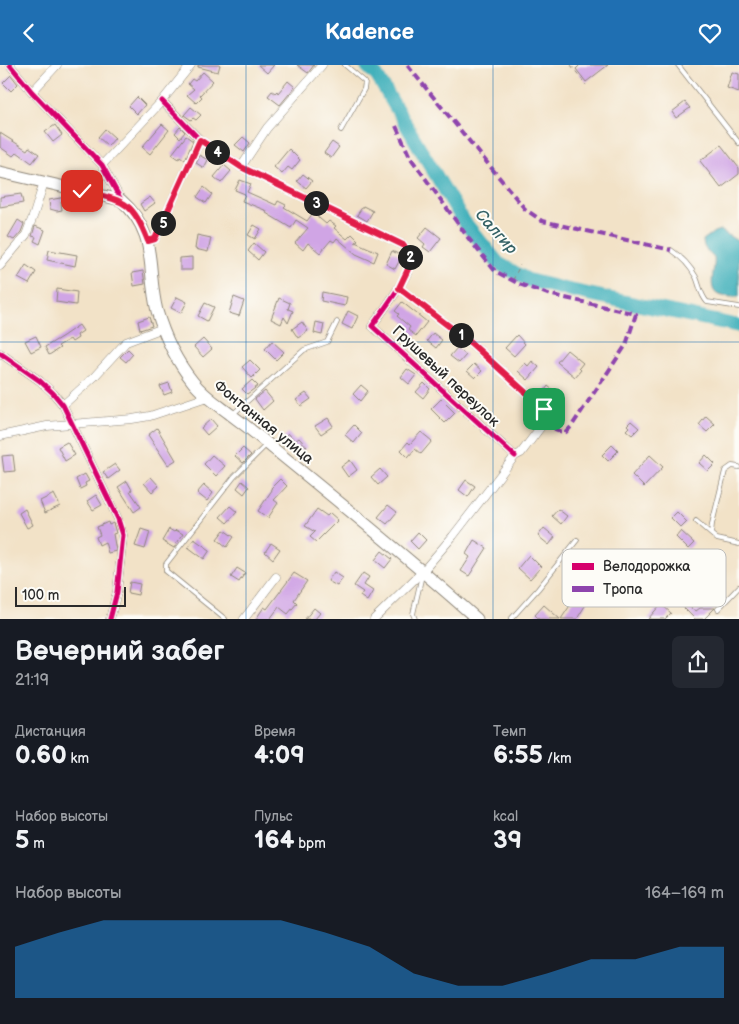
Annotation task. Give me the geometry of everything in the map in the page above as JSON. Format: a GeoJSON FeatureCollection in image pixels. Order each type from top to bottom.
{"type":"FeatureCollection","features":[{"type":"Feature","properties":{"kind":"main road"},"geometry":{"type":"LineString","coordinates":[[0,172],[121,200]]}},
{"type":"Feature","properties":{"kind":"main road","name":"Фонтанная улица"},"geometry":{"type":"LineString","coordinates":[[121,200],[133,211],[148,241],[154,297],[163,328],[184,369],[193,382],[207,397],[268,443],[423,571],[477,619]]}},
{"type":"Feature","properties":{"kind":"street","name":"Фонтанная улица"},"geometry":{"type":"LineString","coordinates":[[10,65],[102,165],[121,200]]}},
{"type":"Feature","properties":{"kind":"street"},"geometry":{"type":"LineString","coordinates":[[32,91],[57,65]]}},
{"type":"Feature","properties":{"kind":"street"},"geometry":{"type":"LineString","coordinates":[[102,165],[162,101],[191,65]]}},
{"type":"Feature","properties":{"kind":"street"},"geometry":{"type":"LineString","coordinates":[[241,167],[267,128],[322,65]]}},
{"type":"Feature","properties":{"kind":"street"},"geometry":{"type":"LineString","coordinates":[[162,101],[200,140],[241,167],[403,245],[407,250],[411,263],[399,288],[471,343],[544,409],[545,417],[543,424],[522,453],[514,456],[453,536],[423,571],[374,619]]}},
{"type":"Feature","properties":{"kind":"street"},"geometry":{"type":"LineString","coordinates":[[148,241],[155,239],[200,140]]}},
{"type":"Feature","properties":{"kind":"street"},"geometry":{"type":"LineString","coordinates":[[0,267],[26,235],[44,182]]}},
{"type":"Feature","properties":{"kind":"street","name":"Грушевый переулок"},"geometry":{"type":"LineString","coordinates":[[399,288],[372,326],[514,456]]}},
{"type":"Feature","properties":{"kind":"street"},"geometry":{"type":"LineString","coordinates":[[63,405],[94,377],[126,342],[163,328]]}},
{"type":"Feature","properties":{"kind":"street"},"geometry":{"type":"LineString","coordinates":[[0,353],[40,381],[63,405],[118,519],[123,535],[117,592],[110,619]]}},
{"type":"Feature","properties":{"kind":"street"},"geometry":{"type":"LineString","coordinates":[[0,436],[47,426],[150,416],[207,397]]}},
{"type":"Feature","properties":{"kind":"street"},"geometry":{"type":"LineString","coordinates":[[244,619],[276,577]]}},
{"type":"Feature","properties":{"kind":"lane"},"geometry":{"type":"LineString","coordinates":[[341,131],[364,89],[365,83],[345,65]]}},
{"type":"Feature","properties":{"kind":"lane"},"geometry":{"type":"LineString","coordinates":[[678,65],[739,143]]}},
{"type":"Feature","properties":{"kind":"lane"},"geometry":{"type":"LineString","coordinates":[[671,250],[679,255],[696,277],[701,295],[707,303],[739,307]]}},
{"type":"Feature","properties":{"kind":"lane"},"geometry":{"type":"LineString","coordinates":[[232,415],[304,350],[327,342],[337,322]]}},
{"type":"Feature","properties":{"kind":"lane"},"geometry":{"type":"LineString","coordinates":[[226,619],[166,571],[166,565],[234,477],[268,443]]}},
{"type":"Feature","properties":{"kind":"lane"},"geometry":{"type":"LineString","coordinates":[[712,534],[712,524],[725,471],[732,466],[739,467]]}},
{"type":"Feature","properties":{"kind":"lane"},"geometry":{"type":"LineString","coordinates":[[696,521],[717,539],[739,544]]}},
{"type":"Feature","properties":{"kind":"lane"},"geometry":{"type":"LineString","coordinates":[[570,549],[577,540]]}},
{"type":"Feature","properties":{"kind":"lane"},"geometry":{"type":"LineString","coordinates":[[511,619],[562,559]]}},
{"type":"Feature","properties":{"kind":"lane"},"geometry":{"type":"LineString","coordinates":[[415,619],[413,614],[423,571]]}},
{"type":"Feature","properties":{"kind":"lane"},"geometry":{"type":"LineString","coordinates":[[726,601],[739,587]]}},
{"type":"Feature","properties":{"kind":"path"},"geometry":{"type":"LineString","coordinates":[[576,65],[572,66],[586,85]]}},
{"type":"Feature","properties":{"kind":"path"},"geometry":{"type":"LineString","coordinates":[[513,280],[520,265]]}},
{"type":"Feature","properties":{"kind":"water"},"geometry":{"type":"Polygon","coordinates":[[[720,230],[739,242],[739,297],[719,295],[713,289],[714,258],[705,248],[703,240],[720,230]]]}},
{"type":"Feature","properties":{"kind":"building"},"geometry":{"type":"Polygon","coordinates":[[[198,65],[220,65],[218,72],[198,67],[198,65]]]}},
{"type":"Feature","properties":{"kind":"building"},"geometry":{"type":"Polygon","coordinates":[[[258,65],[274,65],[267,73],[258,65]]]}},
{"type":"Feature","properties":{"kind":"building"},"geometry":{"type":"Polygon","coordinates":[[[297,65],[314,65],[308,73],[297,65]]]}},
{"type":"Feature","properties":{"kind":"building"},"geometry":{"type":"Polygon","coordinates":[[[580,65],[608,65],[586,82],[576,69],[580,65]]]}},
{"type":"Feature","properties":{"kind":"building"},"geometry":{"type":"Polygon","coordinates":[[[203,72],[213,81],[200,95],[202,97],[196,103],[187,95],[194,89],[188,84],[192,79],[195,81],[203,72]]]}},
{"type":"Feature","properties":{"kind":"building"},"geometry":{"type":"Polygon","coordinates":[[[732,72],[739,74],[739,92],[727,88],[732,72]]]}},
{"type":"Feature","properties":{"kind":"building"},"geometry":{"type":"Polygon","coordinates":[[[11,75],[18,84],[11,91],[3,83],[11,75]]]}},
{"type":"Feature","properties":{"kind":"building"},"geometry":{"type":"Polygon","coordinates":[[[288,81],[295,87],[280,105],[268,96],[272,91],[275,93],[277,91],[278,93],[288,81]]]}},
{"type":"Feature","properties":{"kind":"building"},"geometry":{"type":"Polygon","coordinates":[[[137,97],[145,105],[137,114],[129,106],[137,97]]]}},
{"type":"Feature","properties":{"kind":"building"},"geometry":{"type":"Polygon","coordinates":[[[685,102],[690,108],[676,118],[672,112],[685,102]]]}},
{"type":"Feature","properties":{"kind":"building"},"geometry":{"type":"Polygon","coordinates":[[[191,107],[201,115],[196,120],[193,118],[191,120],[184,115],[191,107]]]}},
{"type":"Feature","properties":{"kind":"building"},"geometry":{"type":"Polygon","coordinates":[[[162,124],[169,130],[150,154],[142,147],[162,124]]]}},
{"type":"Feature","properties":{"kind":"building"},"geometry":{"type":"Polygon","coordinates":[[[55,125],[62,135],[53,142],[45,132],[55,125]]]}},
{"type":"Feature","properties":{"kind":"building"},"geometry":{"type":"Polygon","coordinates":[[[180,127],[185,132],[180,138],[175,133],[180,127]]]}},
{"type":"Feature","properties":{"kind":"building"},"geometry":{"type":"Polygon","coordinates":[[[105,129],[115,138],[108,146],[98,137],[105,129]]]}},
{"type":"Feature","properties":{"kind":"building"},"geometry":{"type":"Polygon","coordinates":[[[0,133],[27,150],[29,147],[39,154],[32,163],[17,152],[13,156],[0,147],[0,133]]]}},
{"type":"Feature","properties":{"kind":"building"},"geometry":{"type":"Polygon","coordinates":[[[186,136],[193,141],[185,160],[180,156],[179,159],[172,154],[186,136]]]}},
{"type":"Feature","properties":{"kind":"building"},"geometry":{"type":"Polygon","coordinates":[[[243,137],[250,143],[244,152],[235,145],[243,137]]]}},
{"type":"Feature","properties":{"kind":"building"},"geometry":{"type":"Polygon","coordinates":[[[332,142],[339,147],[331,158],[324,153],[332,142]]]}},
{"type":"Feature","properties":{"kind":"building"},"geometry":{"type":"Polygon","coordinates":[[[721,145],[739,168],[739,174],[721,188],[700,161],[721,145]]]}},
{"type":"Feature","properties":{"kind":"building"},"geometry":{"type":"Polygon","coordinates":[[[289,149],[300,160],[292,170],[288,167],[282,174],[274,167],[289,149]]]}},
{"type":"Feature","properties":{"kind":"building"},"geometry":{"type":"Polygon","coordinates":[[[199,155],[208,160],[204,168],[196,163],[199,155]]]}},
{"type":"Feature","properties":{"kind":"building"},"geometry":{"type":"Polygon","coordinates":[[[224,165],[231,171],[221,183],[214,177],[224,165]]]}},
{"type":"Feature","properties":{"kind":"building"},"geometry":{"type":"Polygon","coordinates":[[[303,174],[312,181],[306,188],[297,181],[303,174]]]}},
{"type":"Feature","properties":{"kind":"building"},"geometry":{"type":"Polygon","coordinates":[[[240,180],[251,184],[247,192],[276,205],[278,201],[286,205],[284,207],[307,221],[313,213],[326,224],[329,221],[336,226],[334,228],[347,239],[352,234],[358,240],[355,242],[378,252],[374,262],[356,254],[337,238],[334,242],[331,240],[320,253],[308,243],[303,250],[295,243],[308,228],[296,220],[291,228],[266,213],[267,211],[242,201],[245,194],[235,190],[240,180]]]}},
{"type":"Feature","properties":{"kind":"building"},"geometry":{"type":"Polygon","coordinates":[[[204,187],[212,194],[206,203],[197,197],[204,187]]]}},
{"type":"Feature","properties":{"kind":"building"},"geometry":{"type":"Polygon","coordinates":[[[21,194],[23,203],[0,207],[0,197],[21,194]]]}},
{"type":"Feature","properties":{"kind":"building"},"geometry":{"type":"Polygon","coordinates":[[[66,195],[87,200],[85,208],[61,202],[62,210],[50,209],[49,200],[66,197],[66,195]]]}},
{"type":"Feature","properties":{"kind":"building"},"geometry":{"type":"Polygon","coordinates":[[[150,197],[155,203],[144,211],[140,204],[150,197]]]}},
{"type":"Feature","properties":{"kind":"building"},"geometry":{"type":"Polygon","coordinates":[[[363,206],[373,211],[367,221],[357,215],[363,206]]]}},
{"type":"Feature","properties":{"kind":"building"},"geometry":{"type":"Polygon","coordinates":[[[18,220],[24,224],[21,232],[14,240],[8,237],[18,220]]]}},
{"type":"Feature","properties":{"kind":"building"},"geometry":{"type":"Polygon","coordinates":[[[254,225],[261,229],[255,239],[248,235],[254,225]]]}},
{"type":"Feature","properties":{"kind":"building"},"geometry":{"type":"Polygon","coordinates":[[[35,226],[45,230],[40,244],[34,241],[36,237],[32,236],[35,226]]]}},
{"type":"Feature","properties":{"kind":"building"},"geometry":{"type":"Polygon","coordinates":[[[427,227],[441,238],[430,252],[423,247],[425,244],[418,238],[427,227]]]}},
{"type":"Feature","properties":{"kind":"building"},"geometry":{"type":"Polygon","coordinates":[[[197,235],[211,238],[208,252],[195,249],[197,235]]]}},
{"type":"Feature","properties":{"kind":"building"},"geometry":{"type":"Polygon","coordinates":[[[254,243],[264,252],[258,260],[248,251],[254,243]]]}},
{"type":"Feature","properties":{"kind":"building"},"geometry":{"type":"Polygon","coordinates":[[[49,250],[77,255],[75,266],[47,260],[49,250]]]}},
{"type":"Feature","properties":{"kind":"building"},"geometry":{"type":"Polygon","coordinates":[[[392,251],[402,256],[395,269],[386,264],[392,251]]]}},
{"type":"Feature","properties":{"kind":"building"},"geometry":{"type":"Polygon","coordinates":[[[192,257],[192,270],[180,270],[180,258],[192,257]]]}},
{"type":"Feature","properties":{"kind":"building"},"geometry":{"type":"Polygon","coordinates":[[[26,265],[36,272],[29,284],[18,278],[26,265]]]}},
{"type":"Feature","properties":{"kind":"building"},"geometry":{"type":"Polygon","coordinates":[[[143,271],[145,284],[134,286],[132,273],[143,271]]]}},
{"type":"Feature","properties":{"kind":"building"},"geometry":{"type":"Polygon","coordinates":[[[57,289],[77,292],[76,305],[56,302],[57,289]]]}},
{"type":"Feature","properties":{"kind":"building"},"geometry":{"type":"Polygon","coordinates":[[[322,292],[347,297],[345,306],[321,301],[322,292]]]}},
{"type":"Feature","properties":{"kind":"building"},"geometry":{"type":"Polygon","coordinates":[[[177,297],[187,302],[181,313],[171,308],[177,297]]]}},
{"type":"Feature","properties":{"kind":"building"},"geometry":{"type":"Polygon","coordinates":[[[234,297],[244,301],[239,316],[229,313],[234,297]]]}},
{"type":"Feature","properties":{"kind":"building"},"geometry":{"type":"Polygon","coordinates":[[[279,298],[290,303],[288,309],[293,311],[288,323],[284,317],[281,324],[271,319],[279,298]]]}},
{"type":"Feature","properties":{"kind":"building"},"geometry":{"type":"Polygon","coordinates":[[[402,302],[427,322],[416,336],[408,330],[410,327],[397,316],[399,314],[395,311],[402,302]]]}},
{"type":"Feature","properties":{"kind":"building"},"geometry":{"type":"Polygon","coordinates":[[[205,303],[214,307],[207,321],[198,316],[205,303]]]}},
{"type":"Feature","properties":{"kind":"building"},"geometry":{"type":"Polygon","coordinates":[[[348,311],[358,316],[352,329],[342,324],[348,311]]]}},
{"type":"Feature","properties":{"kind":"building"},"geometry":{"type":"Polygon","coordinates":[[[149,317],[152,326],[140,330],[138,321],[149,317]]]}},
{"type":"Feature","properties":{"kind":"building"},"geometry":{"type":"Polygon","coordinates":[[[302,322],[308,331],[298,338],[292,329],[302,322]]]}},
{"type":"Feature","properties":{"kind":"building"},"geometry":{"type":"Polygon","coordinates":[[[316,322],[324,324],[322,335],[314,333],[316,322]]]}},
{"type":"Feature","properties":{"kind":"building"},"geometry":{"type":"Polygon","coordinates":[[[79,325],[83,331],[77,335],[78,338],[72,342],[70,339],[58,346],[60,348],[49,355],[45,347],[79,325]]]}},
{"type":"Feature","properties":{"kind":"building"},"geometry":{"type":"Polygon","coordinates":[[[433,333],[442,340],[436,348],[427,341],[433,333]]]}},
{"type":"Feature","properties":{"kind":"building"},"geometry":{"type":"Polygon","coordinates":[[[517,335],[525,344],[514,356],[505,348],[517,335]]]}},
{"type":"Feature","properties":{"kind":"building"},"geometry":{"type":"Polygon","coordinates":[[[36,336],[41,347],[31,352],[25,341],[36,336]]]}},
{"type":"Feature","properties":{"kind":"building"},"geometry":{"type":"Polygon","coordinates":[[[203,339],[212,349],[203,357],[194,347],[203,339]]]}},
{"type":"Feature","properties":{"kind":"building"},"geometry":{"type":"Polygon","coordinates":[[[272,341],[284,352],[276,360],[265,349],[272,341]]]}},
{"type":"Feature","properties":{"kind":"building"},"geometry":{"type":"Polygon","coordinates":[[[457,348],[466,355],[459,363],[450,356],[457,348]]]}},
{"type":"Feature","properties":{"kind":"building"},"geometry":{"type":"Polygon","coordinates":[[[128,349],[133,354],[126,362],[120,357],[128,349]]]}},
{"type":"Feature","properties":{"kind":"building"},"geometry":{"type":"Polygon","coordinates":[[[567,350],[583,363],[579,368],[581,370],[575,377],[557,362],[567,350]]]}},
{"type":"Feature","properties":{"kind":"building"},"geometry":{"type":"Polygon","coordinates":[[[250,360],[260,370],[252,378],[242,367],[250,360]]]}},
{"type":"Feature","properties":{"kind":"building"},"geometry":{"type":"Polygon","coordinates":[[[532,361],[539,367],[528,380],[518,371],[525,363],[528,366],[532,361]]]}},
{"type":"Feature","properties":{"kind":"building"},"geometry":{"type":"Polygon","coordinates":[[[474,364],[482,371],[475,378],[467,371],[474,364]]]}},
{"type":"Feature","properties":{"kind":"building"},"geometry":{"type":"Polygon","coordinates":[[[407,369],[416,375],[409,384],[401,377],[407,369]]]}},
{"type":"Feature","properties":{"kind":"building"},"geometry":{"type":"Polygon","coordinates":[[[252,380],[258,386],[247,394],[242,389],[252,380]]]}},
{"type":"Feature","properties":{"kind":"building"},"geometry":{"type":"Polygon","coordinates":[[[169,383],[172,392],[164,395],[160,386],[169,383]]]}},
{"type":"Feature","properties":{"kind":"building"},"geometry":{"type":"Polygon","coordinates":[[[424,383],[430,389],[423,398],[416,392],[424,383]]]}},
{"type":"Feature","properties":{"kind":"building"},"geometry":{"type":"Polygon","coordinates":[[[361,385],[368,391],[360,401],[353,394],[361,385]]]}},
{"type":"Feature","properties":{"kind":"building"},"geometry":{"type":"Polygon","coordinates":[[[548,386],[554,391],[551,395],[554,396],[548,403],[540,397],[548,386]]]}},
{"type":"Feature","properties":{"kind":"building"},"geometry":{"type":"Polygon","coordinates":[[[265,391],[273,401],[263,410],[255,399],[265,391]]]}},
{"type":"Feature","properties":{"kind":"building"},"geometry":{"type":"Polygon","coordinates":[[[306,393],[311,399],[301,406],[296,400],[306,393]]]}},
{"type":"Feature","properties":{"kind":"building"},"geometry":{"type":"Polygon","coordinates":[[[441,399],[455,413],[445,423],[431,409],[441,399]]]}},
{"type":"Feature","properties":{"kind":"building"},"geometry":{"type":"Polygon","coordinates":[[[706,416],[715,424],[707,432],[699,425],[706,416]]]}},
{"type":"Feature","properties":{"kind":"building"},"geometry":{"type":"Polygon","coordinates":[[[328,418],[333,426],[321,434],[315,426],[328,418]]]}},
{"type":"Feature","properties":{"kind":"building"},"geometry":{"type":"Polygon","coordinates":[[[211,419],[217,426],[207,435],[201,428],[211,419]]]}},
{"type":"Feature","properties":{"kind":"building"},"geometry":{"type":"Polygon","coordinates":[[[631,421],[639,428],[632,435],[626,430],[629,427],[627,425],[631,421]]]}},
{"type":"Feature","properties":{"kind":"building"},"geometry":{"type":"Polygon","coordinates":[[[354,425],[362,433],[354,443],[345,435],[354,425]]]}},
{"type":"Feature","properties":{"kind":"building"},"geometry":{"type":"Polygon","coordinates":[[[157,428],[176,460],[168,465],[148,435],[157,428]]]}},
{"type":"Feature","properties":{"kind":"building"},"geometry":{"type":"Polygon","coordinates":[[[421,432],[432,441],[421,454],[415,449],[408,457],[401,450],[408,442],[410,444],[421,432]]]}},
{"type":"Feature","properties":{"kind":"building"},"geometry":{"type":"Polygon","coordinates":[[[288,433],[295,441],[299,438],[307,447],[298,454],[288,443],[284,447],[280,442],[288,433]]]}},
{"type":"Feature","properties":{"kind":"building"},"geometry":{"type":"Polygon","coordinates":[[[67,442],[75,455],[65,461],[58,447],[67,442]]]}},
{"type":"Feature","properties":{"kind":"building"},"geometry":{"type":"Polygon","coordinates":[[[612,445],[618,451],[608,461],[602,455],[612,445]]]}},
{"type":"Feature","properties":{"kind":"building"},"geometry":{"type":"Polygon","coordinates":[[[243,448],[251,455],[243,463],[235,456],[243,448]]]}},
{"type":"Feature","properties":{"kind":"building"},"geometry":{"type":"Polygon","coordinates":[[[13,455],[15,471],[4,472],[2,456],[13,455]]]}},
{"type":"Feature","properties":{"kind":"building"},"geometry":{"type":"Polygon","coordinates":[[[212,455],[225,466],[216,476],[204,464],[212,455]]]}},
{"type":"Feature","properties":{"kind":"building"},"geometry":{"type":"Polygon","coordinates":[[[650,455],[663,467],[644,487],[632,475],[650,455]]]}},
{"type":"Feature","properties":{"kind":"building"},"geometry":{"type":"Polygon","coordinates":[[[706,455],[715,464],[708,471],[699,463],[706,455]]]}},
{"type":"Feature","properties":{"kind":"building"},"geometry":{"type":"Polygon","coordinates":[[[350,460],[357,470],[348,477],[341,467],[350,460]]]}},
{"type":"Feature","properties":{"kind":"building"},"geometry":{"type":"Polygon","coordinates":[[[115,464],[120,470],[108,479],[103,472],[115,464]]]}},
{"type":"Feature","properties":{"kind":"building"},"geometry":{"type":"Polygon","coordinates":[[[380,469],[387,477],[378,485],[371,477],[380,469]]]}},
{"type":"Feature","properties":{"kind":"building"},"geometry":{"type":"Polygon","coordinates":[[[85,474],[89,481],[85,483],[86,486],[80,489],[76,479],[85,474]]]}},
{"type":"Feature","properties":{"kind":"building"},"geometry":{"type":"Polygon","coordinates":[[[151,477],[159,486],[152,492],[144,483],[151,477]]]}},
{"type":"Feature","properties":{"kind":"building"},"geometry":{"type":"Polygon","coordinates":[[[280,479],[287,486],[274,500],[278,503],[268,518],[258,511],[272,490],[271,488],[280,479]]]}},
{"type":"Feature","properties":{"kind":"building"},"geometry":{"type":"Polygon","coordinates":[[[466,480],[475,486],[468,497],[459,490],[466,480]]]}},
{"type":"Feature","properties":{"kind":"building"},"geometry":{"type":"Polygon","coordinates":[[[127,481],[132,490],[130,491],[141,507],[134,512],[118,487],[127,481]]]}},
{"type":"Feature","properties":{"kind":"building"},"geometry":{"type":"Polygon","coordinates":[[[242,481],[249,487],[244,494],[237,488],[242,481]]]}},
{"type":"Feature","properties":{"kind":"building"},"geometry":{"type":"Polygon","coordinates":[[[204,485],[213,493],[207,501],[197,493],[204,485]]]}},
{"type":"Feature","properties":{"kind":"building"},"geometry":{"type":"Polygon","coordinates":[[[54,494],[60,506],[45,513],[40,501],[54,494]]]}},
{"type":"Feature","properties":{"kind":"building"},"geometry":{"type":"Polygon","coordinates":[[[96,495],[102,505],[93,510],[87,501],[96,495]]]}},
{"type":"Feature","properties":{"kind":"building"},"geometry":{"type":"Polygon","coordinates":[[[388,505],[397,512],[387,524],[378,517],[388,505]]]}},
{"type":"Feature","properties":{"kind":"building"},"geometry":{"type":"Polygon","coordinates":[[[230,506],[237,512],[227,523],[220,517],[230,506]]]}},
{"type":"Feature","properties":{"kind":"building"},"geometry":{"type":"Polygon","coordinates":[[[25,509],[33,525],[27,528],[19,513],[25,509]]]}},
{"type":"Feature","properties":{"kind":"building"},"geometry":{"type":"Polygon","coordinates":[[[317,509],[327,516],[330,513],[338,520],[316,542],[310,537],[315,532],[305,526],[317,509]]]}},
{"type":"Feature","properties":{"kind":"building"},"geometry":{"type":"Polygon","coordinates":[[[558,509],[567,516],[561,524],[552,516],[558,509]]]}},
{"type":"Feature","properties":{"kind":"building"},"geometry":{"type":"Polygon","coordinates":[[[677,512],[687,522],[681,528],[671,518],[677,512]]]}},
{"type":"Feature","properties":{"kind":"building"},"geometry":{"type":"Polygon","coordinates":[[[108,522],[109,525],[113,523],[116,533],[113,534],[116,551],[108,553],[105,542],[99,545],[96,537],[100,535],[97,527],[108,522]]]}},
{"type":"Feature","properties":{"kind":"building"},"geometry":{"type":"Polygon","coordinates":[[[544,528],[555,537],[549,545],[538,536],[544,528]]]}},
{"type":"Feature","properties":{"kind":"building"},"geometry":{"type":"Polygon","coordinates":[[[141,529],[150,532],[145,549],[135,546],[141,529]]]}},
{"type":"Feature","properties":{"kind":"building"},"geometry":{"type":"Polygon","coordinates":[[[169,529],[183,534],[174,548],[162,541],[169,529]]]}},
{"type":"Feature","properties":{"kind":"building"},"geometry":{"type":"Polygon","coordinates":[[[224,530],[234,537],[227,547],[217,539],[224,530]]]}},
{"type":"Feature","properties":{"kind":"building"},"geometry":{"type":"Polygon","coordinates":[[[681,531],[694,543],[688,549],[676,537],[681,531]]]}},
{"type":"Feature","properties":{"kind":"building"},"geometry":{"type":"Polygon","coordinates":[[[418,532],[426,540],[418,549],[410,541],[418,532]]]}},
{"type":"Feature","properties":{"kind":"building"},"geometry":{"type":"Polygon","coordinates":[[[194,539],[210,550],[204,559],[188,547],[194,539]]]}},
{"type":"Feature","properties":{"kind":"building"},"geometry":{"type":"Polygon","coordinates":[[[474,540],[487,548],[469,576],[461,571],[470,557],[466,554],[474,540]]]}},
{"type":"Feature","properties":{"kind":"building"},"geometry":{"type":"Polygon","coordinates":[[[271,543],[280,549],[273,559],[265,552],[271,543]]]}},
{"type":"Feature","properties":{"kind":"building"},"geometry":{"type":"Polygon","coordinates":[[[382,551],[392,559],[385,568],[375,560],[382,551]]]}},
{"type":"Feature","properties":{"kind":"building"},"geometry":{"type":"Polygon","coordinates":[[[529,555],[541,567],[530,579],[518,568],[529,555]]]}},
{"type":"Feature","properties":{"kind":"building"},"geometry":{"type":"Polygon","coordinates":[[[237,568],[245,573],[239,582],[231,577],[237,568]]]}},
{"type":"Feature","properties":{"kind":"building"},"geometry":{"type":"Polygon","coordinates":[[[334,572],[343,578],[337,586],[328,581],[334,572]]]}},
{"type":"Feature","properties":{"kind":"building"},"geometry":{"type":"Polygon","coordinates":[[[294,573],[307,581],[294,600],[297,603],[288,614],[279,607],[270,619],[256,619],[264,607],[267,609],[294,573]]]}},
{"type":"Feature","properties":{"kind":"building"},"geometry":{"type":"Polygon","coordinates":[[[363,573],[369,577],[364,585],[373,591],[367,601],[360,596],[363,592],[354,586],[363,573]]]}},
{"type":"Feature","properties":{"kind":"building"},"geometry":{"type":"Polygon","coordinates":[[[130,582],[140,584],[138,595],[128,593],[130,582]]]}},
{"type":"Feature","properties":{"kind":"building"},"geometry":{"type":"Polygon","coordinates":[[[544,605],[560,619],[539,619],[535,615],[544,605]]]}},
{"type":"Feature","properties":{"kind":"building"},"geometry":{"type":"Polygon","coordinates":[[[569,607],[584,607],[577,619],[561,619],[569,607]]]}},
{"type":"Feature","properties":{"kind":"building"},"geometry":{"type":"Polygon","coordinates":[[[658,607],[664,607],[671,613],[665,619],[648,619],[658,607]]]}},
{"type":"Feature","properties":{"kind":"building"},"geometry":{"type":"Polygon","coordinates":[[[683,607],[691,607],[691,609],[696,611],[700,608],[715,608],[704,619],[695,619],[683,607]]]}},
{"type":"Feature","properties":{"kind":"building"},"geometry":{"type":"Polygon","coordinates":[[[314,608],[320,613],[315,619],[305,619],[314,608]]]}},
{"type":"Feature","properties":{"kind":"waterway","name":"Салгир"},"geometry":{"type":"LineString","coordinates":[[366,65],[377,76],[462,219],[498,263],[528,280],[739,326]]}},
{"type":"Feature","properties":{"kind":"marked path"},"geometry":{"type":"LineString","coordinates":[[407,65],[525,209],[542,221],[671,250]]}},
{"type":"Feature","properties":{"kind":"marked path"},"geometry":{"type":"LineString","coordinates":[[396,126],[410,157],[469,239],[495,271],[519,284],[548,294],[636,314],[626,345],[571,427],[565,433],[543,424]]}},
{"type":"Feature","properties":{"kind":"cycle path"},"geometry":{"type":"LineString","coordinates":[[10,65],[32,92],[102,165],[121,200]]}},
{"type":"Feature","properties":{"kind":"cycle path"},"geometry":{"type":"LineString","coordinates":[[162,101],[200,140],[241,167],[403,245],[411,258],[409,268],[372,326],[515,456]]}},
{"type":"Feature","properties":{"kind":"cycle path"},"geometry":{"type":"LineString","coordinates":[[0,353],[40,381],[63,405],[118,519],[123,535],[117,592],[110,619]]}},
{"type":"Feature","properties":{"kind":"route"},"geometry":{"type":"LineString","coordinates":[[82,191],[121,200],[133,211],[148,241],[155,239],[200,140],[241,167],[403,245],[410,256],[411,263],[399,288],[471,343],[544,409]]}}]}
